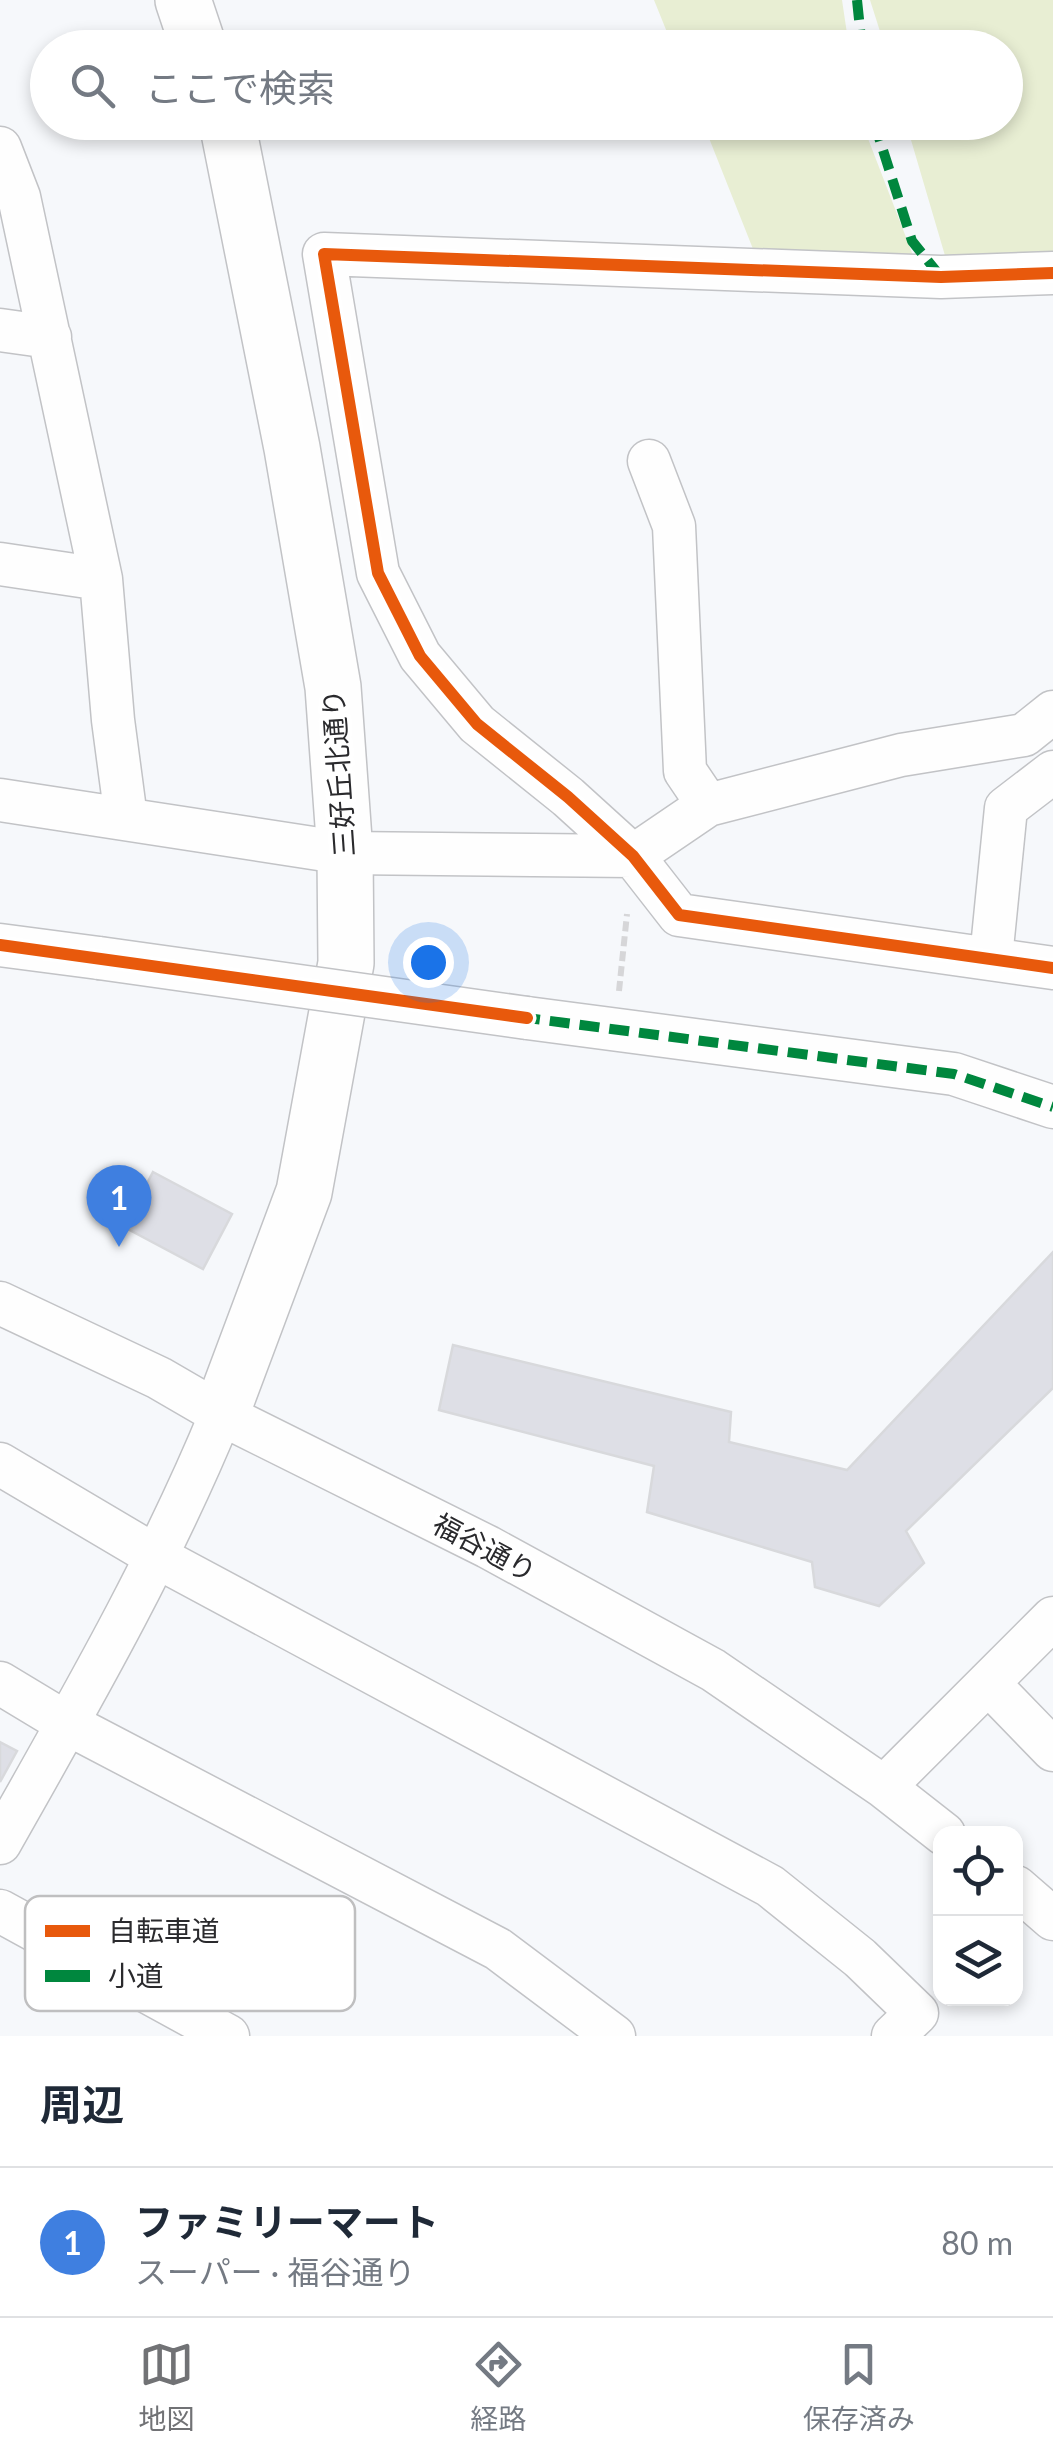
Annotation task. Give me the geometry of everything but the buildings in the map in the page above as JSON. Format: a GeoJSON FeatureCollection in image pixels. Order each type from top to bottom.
{"type":"FeatureCollection","features":[{"type":"Feature","properties":{"kind":"street"},"geometry":{"type":"LineString","coordinates":[[183,0],[194,30]]}},
{"type":"Feature","properties":{"kind":"street","name":"三好丘北通り"},"geometry":{"type":"LineString","coordinates":[[221,1414],[304,1192],[346,963],[346,853],[334,687],[274,350],[231,140]]}},
{"type":"Feature","properties":{"kind":"street"},"geometry":{"type":"LineString","coordinates":[[0,148],[19,197],[101,579],[126,818]]}},
{"type":"Feature","properties":{"kind":"street"},"geometry":{"type":"LineString","coordinates":[[1053,273],[941,277],[324,254],[378,573],[420,656],[478,724],[568,797],[632,856],[678,915],[1053,968]]}},
{"type":"Feature","properties":{"kind":"street"},"geometry":{"type":"LineString","coordinates":[[0,330],[50,337]]}},
{"type":"Feature","properties":{"kind":"street"},"geometry":{"type":"LineString","coordinates":[[648,461],[674,526],[684,771],[708,805]]}},
{"type":"Feature","properties":{"kind":"street"},"geometry":{"type":"LineString","coordinates":[[0,564],[101,579]]}},
{"type":"Feature","properties":{"kind":"street"},"geometry":{"type":"LineString","coordinates":[[0,800],[346,853],[632,856],[708,805],[901,755],[1024,735],[1053,712]]}},
{"type":"Feature","properties":{"kind":"street"},"geometry":{"type":"LineString","coordinates":[[991,958],[1006,808],[1053,772]]}},
{"type":"Feature","properties":{"kind":"street"},"geometry":{"type":"LineString","coordinates":[[0,945],[954,1074],[1053,1107]]}},
{"type":"Feature","properties":{"kind":"street","name":"福谷通り"},"geometry":{"type":"LineString","coordinates":[[0,1302],[159,1378],[221,1414],[488,1547],[713,1670],[884,1787],[934,1826]]}},
{"type":"Feature","properties":{"kind":"street"},"geometry":{"type":"LineString","coordinates":[[0,1844],[157,1557],[221,1414]]}},
{"type":"Feature","properties":{"kind":"street"},"geometry":{"type":"LineString","coordinates":[[0,1464],[157,1557],[770,1886],[860,1958],[917,2013],[893,2036]]}},
{"type":"Feature","properties":{"kind":"street"},"geometry":{"type":"LineString","coordinates":[[884,1787],[1053,1618]]}},
{"type":"Feature","properties":{"kind":"street"},"geometry":{"type":"LineString","coordinates":[[0,1683],[68,1724],[498,1950],[614,2036]]}},
{"type":"Feature","properties":{"kind":"street"},"geometry":{"type":"LineString","coordinates":[[988,1684],[1053,1750]]}},
{"type":"Feature","properties":{"kind":"street"},"geometry":{"type":"LineString","coordinates":[[1023,1893],[1053,1919]]}},
{"type":"Feature","properties":{"kind":"street"},"geometry":{"type":"LineString","coordinates":[[0,1911],[25,1925]]}},
{"type":"Feature","properties":{"kind":"street"},"geometry":{"type":"LineString","coordinates":[[182,2011],[228,2036]]}},
{"type":"Feature","properties":{"kind":"green space"},"geometry":{"type":"Polygon","coordinates":[[[654,0],[842,0],[846,30],[666,30],[654,0]]]}},
{"type":"Feature","properties":{"kind":"green space"},"geometry":{"type":"Polygon","coordinates":[[[870,0],[1053,0],[1053,256],[946,259],[911,140],[1023,140],[1023,30],[880,30],[870,0]]]}},
{"type":"Feature","properties":{"kind":"green space"},"geometry":{"type":"Polygon","coordinates":[[[710,140],[869,140],[914,258],[755,254],[710,140]]]}},
{"type":"Feature","properties":{"kind":"marked path"},"geometry":{"type":"LineString","coordinates":[[857,0],[860,30]]}},
{"type":"Feature","properties":{"kind":"marked path"},"geometry":{"type":"LineString","coordinates":[[880,140],[912,241],[941,277]]}},
{"type":"Feature","properties":{"kind":"marked path"},"geometry":{"type":"LineString","coordinates":[[520,1017],[954,1074],[1053,1107]]}},
{"type":"Feature","properties":{"kind":"cycle path"},"geometry":{"type":"LineString","coordinates":[[1053,273],[941,277],[324,254],[378,573],[420,656],[477,724],[568,797],[633,856],[679,915],[1053,968]]}},
{"type":"Feature","properties":{"kind":"cycle path"},"geometry":{"type":"LineString","coordinates":[[0,945],[527,1018]]}},
{"type":"Feature","properties":{"kind":"place","name":"ファミリーマート"},"geometry":{"type":"Point","coordinates":[119,1247]}}]}
